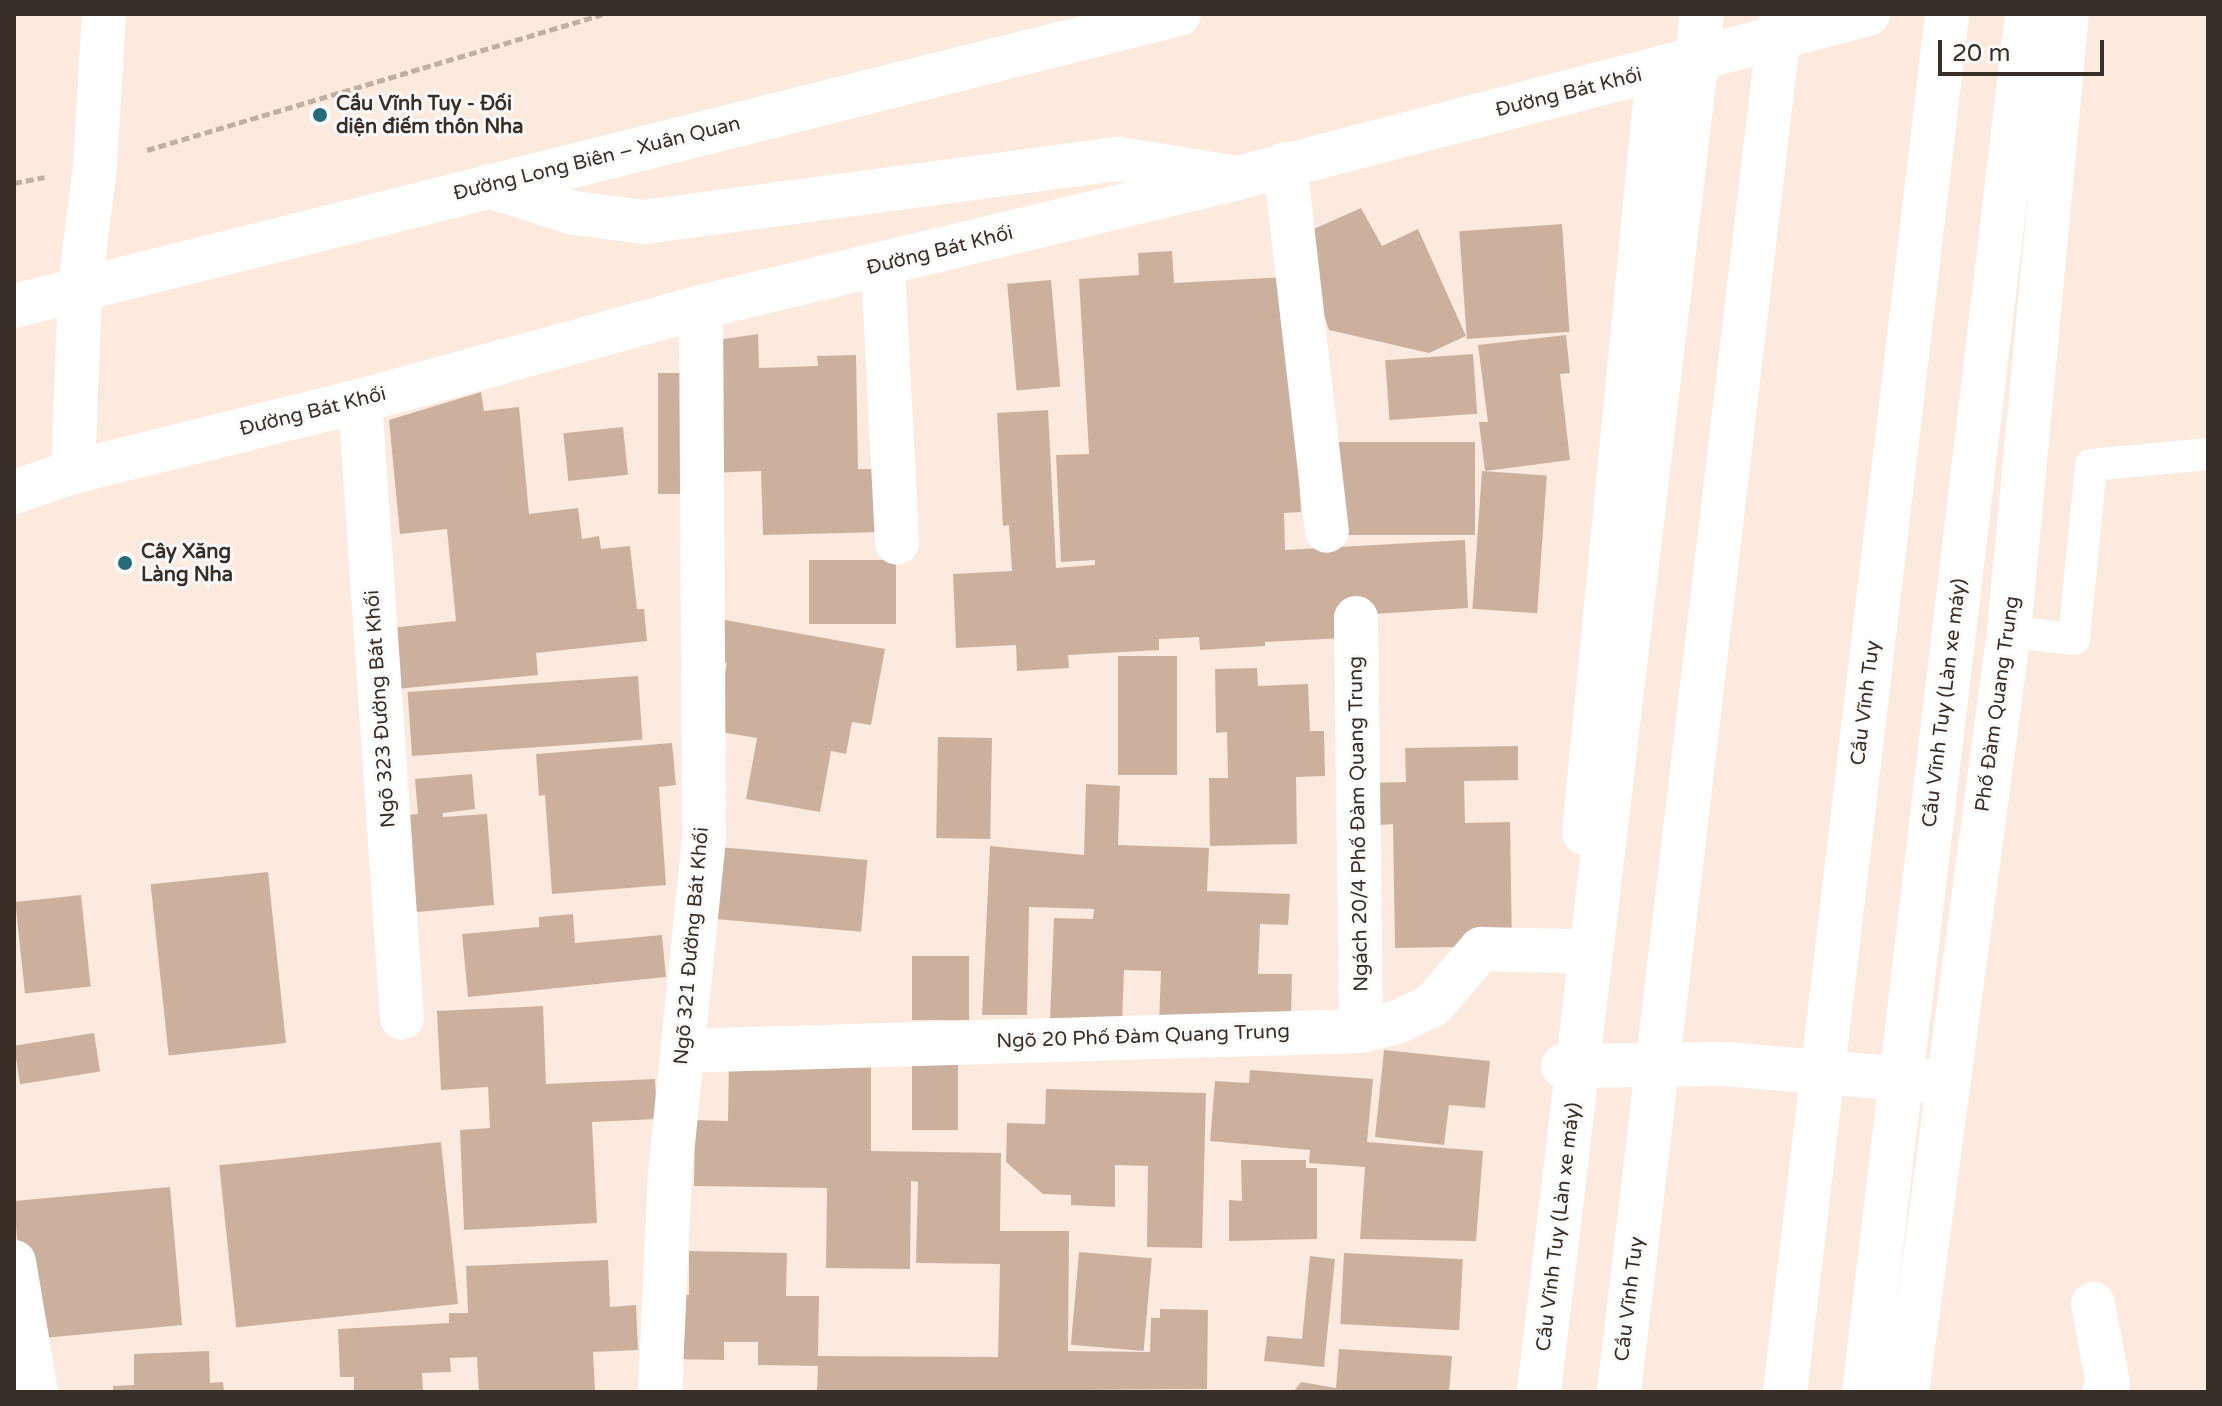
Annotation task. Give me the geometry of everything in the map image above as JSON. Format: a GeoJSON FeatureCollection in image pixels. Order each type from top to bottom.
{"type":"FeatureCollection","features":[{"type":"Feature","properties":{"kind":"main road"},"geometry":{"type":"LineString","coordinates":[[73,472],[80,286],[95,165],[104,14]]}},
{"type":"Feature","properties":{"kind":"main road","name":"Đường Long Biên – Xuân Quan"},"geometry":{"type":"LineString","coordinates":[[14,306],[80,286],[1179,14]]}},
{"type":"Feature","properties":{"kind":"main road","name":"Cầu Vĩnh Tuy (Làn xe máy)"},"geometry":{"type":"LineString","coordinates":[[1539,1392],[1702,14]]}},
{"type":"Feature","properties":{"kind":"main road","name":"Cầu Vĩnh Tuy"},"geometry":{"type":"LineString","coordinates":[[1619,1392],[1781,14]]}},
{"type":"Feature","properties":{"kind":"main road","name":"Đường Bát Khối"},"geometry":{"type":"LineString","coordinates":[[14,492],[73,472],[360,401],[701,307],[883,266],[1238,178],[1868,14]]}},
{"type":"Feature","properties":{"kind":"main road","name":"Cầu Vĩnh Tuy"},"geometry":{"type":"LineString","coordinates":[[1785,1392],[1947,14]]}},
{"type":"Feature","properties":{"kind":"main road","name":"Cầu Vĩnh Tuy (Làn xe máy)"},"geometry":{"type":"LineString","coordinates":[[1864,1392],[2027,14]]}},
{"type":"Feature","properties":{"kind":"main road","name":"Phố Đàm Quang Trung"},"geometry":{"type":"LineString","coordinates":[[1907,1392],[1945,1082],[2009,632],[2067,14]]}},
{"type":"Feature","properties":{"kind":"main road"},"geometry":{"type":"LineString","coordinates":[[1518,1392],[1563,1066],[1658,71]]}},
{"type":"Feature","properties":{"kind":"main road"},"geometry":{"type":"LineString","coordinates":[[489,186],[574,213],[644,222],[1118,159],[1238,178]]}},
{"type":"Feature","properties":{"kind":"main road"},"geometry":{"type":"LineString","coordinates":[[1285,164],[1327,531]]}},
{"type":"Feature","properties":{"kind":"main road"},"geometry":{"type":"LineString","coordinates":[[883,266],[897,543]]}},
{"type":"Feature","properties":{"kind":"main road","name":"Ngõ 321 Đường Bát Khối"},"geometry":{"type":"LineString","coordinates":[[660,1392],[682,1051],[704,839],[701,307]]}},
{"type":"Feature","properties":{"kind":"main road","name":"Ngõ 323 Đường Bát Khối"},"geometry":{"type":"LineString","coordinates":[[360,401],[402,1018]]}},
{"type":"Feature","properties":{"kind":"main road","name":"Ngách 20/4 Phố Đàm Quang Trung"},"geometry":{"type":"LineString","coordinates":[[1356,618],[1361,1031]]}},
{"type":"Feature","properties":{"kind":"main road","name":"Ngõ 20 Phố Đàm Quang Trung"},"geometry":{"type":"LineString","coordinates":[[682,1051],[1361,1031],[1398,1022],[1433,1005],[1481,949],[1573,951]]}},
{"type":"Feature","properties":{"kind":"main road"},"geometry":{"type":"LineString","coordinates":[[1563,1066],[1725,1064],[1945,1082]]}},
{"type":"Feature","properties":{"kind":"main road"},"geometry":{"type":"LineString","coordinates":[[14,1262],[19,1326],[36,1392]]}},
{"type":"Feature","properties":{"kind":"main road"},"geometry":{"type":"LineString","coordinates":[[2093,1304],[2108,1384],[2104,1392]]}},
{"type":"Feature","properties":{"kind":"lane"},"geometry":{"type":"LineString","coordinates":[[2009,632],[2074,639],[2091,465],[2208,454]]}},
{"type":"Feature","properties":{"kind":"path"},"geometry":{"type":"LineString","coordinates":[[95,165],[602,14]]}},
{"type":"Feature","properties":{"kind":"building"},"geometry":{"type":"Polygon","coordinates":[[[1361,208],[1382,246],[1418,229],[1466,336],[1429,353],[1329,330],[1298,236],[1361,208]]]}},
{"type":"Feature","properties":{"kind":"building"},"geometry":{"type":"Polygon","coordinates":[[[1562,224],[1570,332],[1467,339],[1459,231],[1562,224]]]}},
{"type":"Feature","properties":{"kind":"building"},"geometry":{"type":"Polygon","coordinates":[[[1172,251],[1174,283],[1288,277],[1301,512],[1284,513],[1285,550],[1465,540],[1468,608],[1342,616],[1344,638],[1265,642],[1265,646],[1200,650],[1199,637],[1159,639],[1159,650],[1068,655],[1069,668],[1017,671],[1016,645],[956,648],[953,574],[1012,571],[1009,525],[1003,526],[997,413],[1048,410],[1056,568],[1095,565],[1095,560],[1061,562],[1056,455],[1089,454],[1079,279],[1139,275],[1138,253],[1172,251]]]}},
{"type":"Feature","properties":{"kind":"building"},"geometry":{"type":"Polygon","coordinates":[[[1051,280],[1060,387],[1016,390],[1007,284],[1051,280]]]}},
{"type":"Feature","properties":{"kind":"building"},"geometry":{"type":"Polygon","coordinates":[[[758,334],[759,368],[818,366],[817,356],[856,355],[858,469],[881,469],[882,532],[763,535],[761,471],[708,473],[710,341],[758,334]]]}},
{"type":"Feature","properties":{"kind":"building"},"geometry":{"type":"Polygon","coordinates":[[[1566,335],[1570,373],[1560,374],[1570,460],[1485,471],[1479,422],[1488,422],[1478,345],[1566,335]]]}},
{"type":"Feature","properties":{"kind":"building"},"geometry":{"type":"Polygon","coordinates":[[[1473,354],[1477,414],[1389,420],[1385,360],[1473,354]]]}},
{"type":"Feature","properties":{"kind":"building"},"geometry":{"type":"Polygon","coordinates":[[[658,373],[689,373],[689,494],[658,494],[658,373]]]}},
{"type":"Feature","properties":{"kind":"building"},"geometry":{"type":"Polygon","coordinates":[[[481,392],[484,411],[519,407],[529,514],[578,508],[582,539],[599,536],[601,549],[630,546],[637,609],[644,609],[647,641],[536,653],[538,675],[387,690],[381,629],[456,621],[447,529],[400,534],[389,420],[481,392]]]}},
{"type":"Feature","properties":{"kind":"building"},"geometry":{"type":"Polygon","coordinates":[[[623,427],[628,475],[568,481],[563,433],[623,427]]]}},
{"type":"Feature","properties":{"kind":"building"},"geometry":{"type":"Polygon","coordinates":[[[1331,442],[1475,442],[1475,535],[1331,535],[1331,442]]]}},
{"type":"Feature","properties":{"kind":"building"},"geometry":{"type":"Polygon","coordinates":[[[1482,471],[1547,476],[1537,613],[1472,609],[1482,471]]]}},
{"type":"Feature","properties":{"kind":"building"},"geometry":{"type":"Polygon","coordinates":[[[809,560],[896,560],[896,624],[809,624],[809,560]]]}},
{"type":"Feature","properties":{"kind":"building"},"geometry":{"type":"Polygon","coordinates":[[[720,619],[885,649],[871,725],[852,722],[846,754],[831,751],[820,812],[746,799],[757,738],[715,731],[727,663],[713,660],[720,619]]]}},
{"type":"Feature","properties":{"kind":"building"},"geometry":{"type":"Polygon","coordinates":[[[1118,656],[1177,656],[1177,775],[1118,775],[1118,656]]]}},
{"type":"Feature","properties":{"kind":"building"},"geometry":{"type":"Polygon","coordinates":[[[1257,668],[1258,686],[1308,684],[1310,731],[1324,731],[1325,776],[1296,777],[1297,844],[1210,846],[1209,778],[1228,778],[1227,732],[1216,733],[1215,669],[1257,668]]]}},
{"type":"Feature","properties":{"kind":"building"},"geometry":{"type":"Polygon","coordinates":[[[638,676],[642,740],[412,756],[408,692],[638,676]]]}},
{"type":"Feature","properties":{"kind":"building"},"geometry":{"type":"Polygon","coordinates":[[[938,737],[992,738],[990,839],[936,838],[938,737]]]}},
{"type":"Feature","properties":{"kind":"building"},"geometry":{"type":"Polygon","coordinates":[[[672,743],[676,785],[659,787],[666,885],[552,894],[545,795],[539,796],[536,754],[672,743]]]}},
{"type":"Feature","properties":{"kind":"building"},"geometry":{"type":"Polygon","coordinates":[[[1518,746],[1518,780],[1464,781],[1465,823],[1510,822],[1512,946],[1395,948],[1393,824],[1368,826],[1368,783],[1406,782],[1405,748],[1518,746]]]}},
{"type":"Feature","properties":{"kind":"building"},"geometry":{"type":"Polygon","coordinates":[[[472,774],[475,809],[443,813],[443,817],[487,814],[494,905],[407,913],[399,816],[418,814],[415,779],[472,774]]]}},
{"type":"Feature","properties":{"kind":"building"},"geometry":{"type":"Polygon","coordinates":[[[1086,784],[1120,786],[1118,845],[1209,848],[1207,891],[1290,894],[1288,925],[1260,924],[1258,974],[1292,974],[1291,1017],[1159,1024],[1161,971],[1124,970],[1122,1024],[1050,1021],[1054,918],[1093,919],[1094,909],[1029,907],[1027,1015],[982,1015],[990,846],[1084,855],[1086,784]]]}},
{"type":"Feature","properties":{"kind":"building"},"geometry":{"type":"Polygon","coordinates":[[[719,847],[867,860],[861,932],[713,919],[719,847]]]}},
{"type":"Feature","properties":{"kind":"building"},"geometry":{"type":"Polygon","coordinates":[[[268,872],[286,1043],[169,1055],[151,884],[268,872]]]}},
{"type":"Feature","properties":{"kind":"building"},"geometry":{"type":"Polygon","coordinates":[[[81,895],[91,986],[25,993],[15,902],[81,895]]]}},
{"type":"Feature","properties":{"kind":"building"},"geometry":{"type":"Polygon","coordinates":[[[573,914],[575,943],[662,935],[666,977],[468,997],[462,934],[539,927],[539,917],[573,914]]]}},
{"type":"Feature","properties":{"kind":"building"},"geometry":{"type":"Polygon","coordinates":[[[912,956],[969,956],[969,1020],[912,1020],[912,956]]]}},
{"type":"Feature","properties":{"kind":"building"},"geometry":{"type":"Polygon","coordinates":[[[543,1006],[546,1084],[655,1079],[657,1119],[592,1122],[597,1223],[464,1230],[460,1130],[490,1128],[488,1087],[441,1090],[437,1011],[543,1006]]]}},
{"type":"Feature","properties":{"kind":"building"},"geometry":{"type":"Polygon","coordinates":[[[94,1033],[100,1072],[20,1084],[14,1046],[94,1033]]]}},
{"type":"Feature","properties":{"kind":"building"},"geometry":{"type":"Polygon","coordinates":[[[1384,1050],[1490,1061],[1485,1108],[1449,1105],[1444,1145],[1375,1137],[1384,1050]]]}},
{"type":"Feature","properties":{"kind":"building"},"geometry":{"type":"Polygon","coordinates":[[[912,1051],[958,1051],[958,1130],[912,1130],[912,1051]]]}},
{"type":"Feature","properties":{"kind":"building"},"geometry":{"type":"Polygon","coordinates":[[[729,1057],[871,1058],[871,1151],[1001,1153],[1000,1231],[1069,1231],[1068,1351],[1150,1352],[1151,1318],[1160,1318],[1160,1309],[1208,1310],[1207,1389],[817,1392],[818,1366],[758,1365],[758,1342],[724,1342],[724,1360],[667,1359],[668,1294],[689,1295],[689,1251],[787,1253],[786,1296],[819,1296],[818,1356],[998,1357],[1000,1264],[916,1263],[918,1182],[911,1181],[910,1269],[826,1268],[827,1188],[694,1186],[695,1120],[728,1121],[729,1057]]]}},
{"type":"Feature","properties":{"kind":"building"},"geometry":{"type":"Polygon","coordinates":[[[1250,1070],[1373,1079],[1367,1142],[1483,1151],[1476,1241],[1360,1239],[1365,1167],[1309,1163],[1310,1150],[1210,1141],[1215,1081],[1249,1083],[1250,1070]]]}},
{"type":"Feature","properties":{"kind":"building"},"geometry":{"type":"Polygon","coordinates":[[[1046,1089],[1206,1093],[1202,1248],[1147,1247],[1148,1166],[1115,1165],[1115,1207],[1071,1205],[1071,1195],[1043,1194],[1006,1162],[1007,1123],[1045,1124],[1046,1089]]]}},
{"type":"Feature","properties":{"kind":"building"},"geometry":{"type":"Polygon","coordinates":[[[441,1142],[458,1304],[236,1327],[219,1165],[441,1142]]]}},
{"type":"Feature","properties":{"kind":"building"},"geometry":{"type":"Polygon","coordinates":[[[1241,1160],[1306,1160],[1306,1168],[1317,1168],[1317,1239],[1229,1241],[1229,1200],[1242,1201],[1241,1160]]]}},
{"type":"Feature","properties":{"kind":"building"},"geometry":{"type":"Polygon","coordinates":[[[170,1187],[182,1325],[43,1338],[22,1299],[14,1201],[170,1187]]]}},
{"type":"Feature","properties":{"kind":"building"},"geometry":{"type":"Polygon","coordinates":[[[1079,1252],[1152,1258],[1144,1351],[1071,1345],[1079,1252]]]}},
{"type":"Feature","properties":{"kind":"building"},"geometry":{"type":"Polygon","coordinates":[[[1344,1253],[1463,1259],[1459,1330],[1340,1324],[1344,1253]]]}},
{"type":"Feature","properties":{"kind":"building"},"geometry":{"type":"Polygon","coordinates":[[[1310,1256],[1335,1259],[1324,1367],[1264,1361],[1267,1336],[1302,1339],[1310,1256]]]}},
{"type":"Feature","properties":{"kind":"building"},"geometry":{"type":"Polygon","coordinates":[[[608,1260],[610,1307],[636,1305],[638,1350],[593,1352],[595,1390],[479,1392],[477,1357],[450,1358],[451,1372],[422,1373],[423,1392],[354,1392],[354,1377],[340,1377],[338,1329],[449,1323],[449,1313],[468,1313],[466,1266],[608,1260]]]}},
{"type":"Feature","properties":{"kind":"building"},"geometry":{"type":"Polygon","coordinates":[[[1339,1349],[1452,1356],[1449,1392],[1293,1392],[1301,1382],[1336,1388],[1339,1349]]]}},
{"type":"Feature","properties":{"kind":"building"},"geometry":{"type":"Polygon","coordinates":[[[209,1351],[210,1383],[223,1382],[224,1392],[113,1392],[113,1386],[134,1385],[134,1354],[209,1351]]]}},
{"type":"Feature","properties":{"kind":"place","name":"Cầu Vĩnh Tuy - Đối diện điếm thôn Nha"},"geometry":{"type":"Point","coordinates":[320,115]}},
{"type":"Feature","properties":{"kind":"place","name":"Cây Xăng Làng Nha"},"geometry":{"type":"Point","coordinates":[125,563]}}]}
